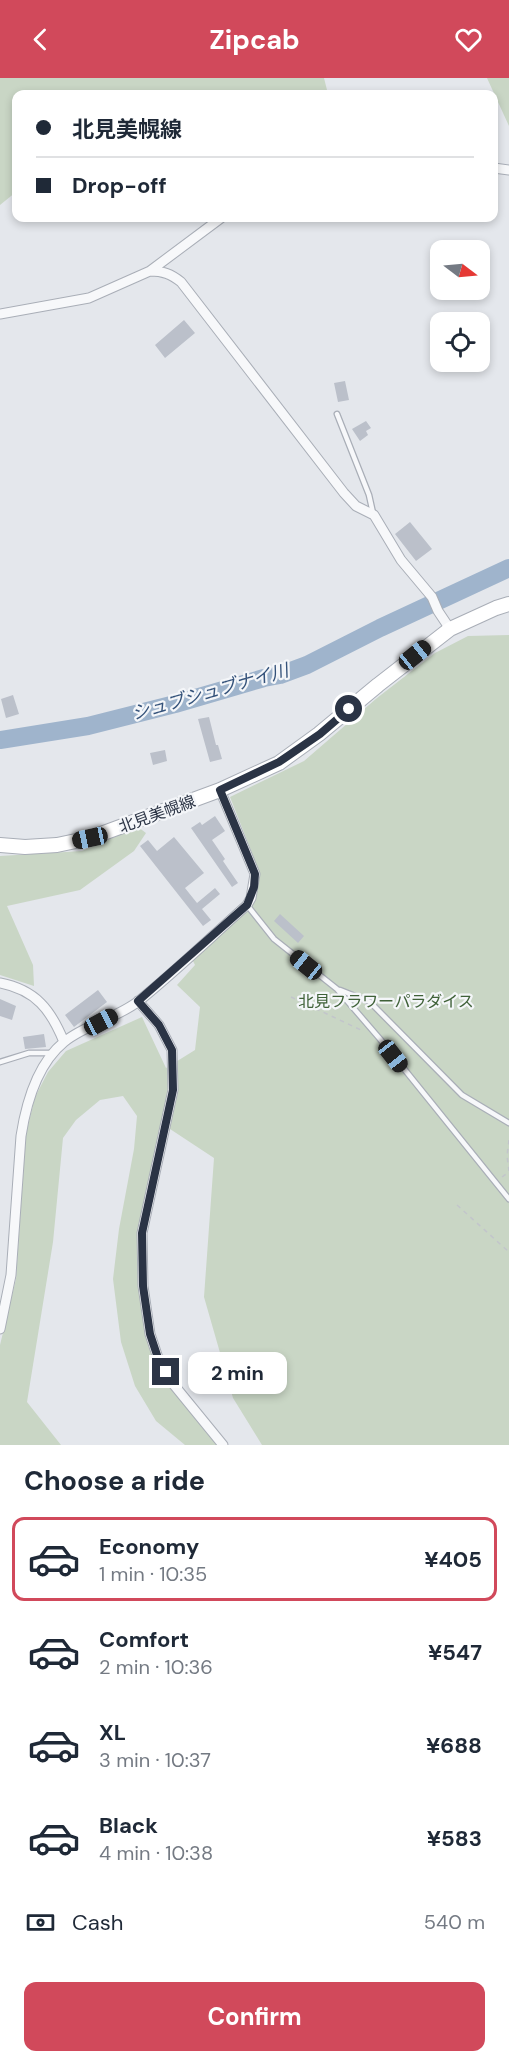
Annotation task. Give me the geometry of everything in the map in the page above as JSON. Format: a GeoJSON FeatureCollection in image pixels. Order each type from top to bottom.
{"type":"FeatureCollection","features":[{"type":"Feature","properties":{"kind":"main road","name":"北見美幌線"},"geometry":{"type":"LineString","coordinates":[[0,845],[25,847],[57,845],[90,838],[220,790],[279,762],[320,734],[387,677],[450,629],[509,604]]}},
{"type":"Feature","properties":{"kind":"street"},"geometry":{"type":"LineString","coordinates":[[0,314],[89,298],[150,271],[216,222]]}},
{"type":"Feature","properties":{"kind":"street"},"geometry":{"type":"LineString","coordinates":[[150,271],[162,271],[173,275],[181,282],[344,493],[356,506],[374,515],[401,560],[432,597],[450,629]]}},
{"type":"Feature","properties":{"kind":"street"},"geometry":{"type":"LineString","coordinates":[[0,1329],[11,1275],[21,1136],[25,1114],[36,1082],[54,1053],[64,1042],[138,1001],[247,905],[254,887],[255,874],[220,790]]}},
{"type":"Feature","properties":{"kind":"street"},"geometry":{"type":"LineString","coordinates":[[0,983],[12,986],[39,1001],[54,1018],[64,1042]]}},
{"type":"Feature","properties":{"kind":"street"},"geometry":{"type":"LineString","coordinates":[[138,1001],[159,1025],[172,1050],[173,1090],[142,1233],[143,1286],[150,1334],[158,1358],[174,1385],[223,1445]]}},
{"type":"Feature","properties":{"kind":"lane"},"geometry":{"type":"LineString","coordinates":[[337,414],[369,495],[374,515]]}},
{"type":"Feature","properties":{"kind":"lane"},"geometry":{"type":"LineString","coordinates":[[247,905],[274,939],[337,989],[509,1198]]}},
{"type":"Feature","properties":{"kind":"lane"},"geometry":{"type":"LineString","coordinates":[[337,989],[369,1002],[462,1095],[509,1123]]}},
{"type":"Feature","properties":{"kind":"lane"},"geometry":{"type":"LineString","coordinates":[[0,1062],[29,1053],[54,1053]]}},
{"type":"Feature","properties":{"kind":"path"},"geometry":{"type":"LineString","coordinates":[[291,997],[380,1039]]}},
{"type":"Feature","properties":{"kind":"path"},"geometry":{"type":"LineString","coordinates":[[495,1182],[509,1172],[507,1156],[509,1140]]}},
{"type":"Feature","properties":{"kind":"path"},"geometry":{"type":"LineString","coordinates":[[457,1205],[509,1252]]}},
{"type":"Feature","properties":{"kind":"green space"},"geometry":{"type":"Polygon","coordinates":[[[0,78],[324,78],[327,90],[12,90],[12,195],[0,205],[0,78]]]}},
{"type":"Feature","properties":{"kind":"green space"},"geometry":{"type":"Polygon","coordinates":[[[487,78],[509,78],[509,126],[498,102],[498,90],[492,90],[487,78]]]}},
{"type":"Feature","properties":{"kind":"green space","name":"北見フラワーパラダイス"},"geometry":{"type":"Polygon","coordinates":[[[509,635],[509,1445],[262,1445],[233,1398],[204,1297],[214,1158],[170,1129],[140,1218],[141,1308],[157,1367],[217,1445],[185,1445],[156,1421],[135,1386],[121,1342],[113,1279],[119,1229],[134,1149],[137,1116],[123,1096],[100,1100],[76,1120],[63,1138],[53,1242],[27,1402],[61,1445],[0,1445],[0,1345],[16,1279],[26,1134],[35,1097],[48,1072],[66,1051],[142,1017],[166,1068],[195,1050],[200,1007],[177,985],[195,965],[193,961],[254,901],[258,876],[252,853],[230,797],[304,761],[377,698],[435,653],[468,636],[509,635]]]}},
{"type":"Feature","properties":{"kind":"green space"},"geometry":{"type":"Polygon","coordinates":[[[138,827],[146,833],[134,851],[80,890],[7,906],[33,965],[34,986],[0,975],[0,856],[82,851],[138,827]]]}},
{"type":"Feature","properties":{"kind":"building"},"geometry":{"type":"Polygon","coordinates":[[[184,320],[195,333],[165,358],[155,345],[184,320]]]}},
{"type":"Feature","properties":{"kind":"building"},"geometry":{"type":"Polygon","coordinates":[[[345,381],[349,400],[338,402],[334,383],[345,381]]]}},
{"type":"Feature","properties":{"kind":"building"},"geometry":{"type":"Polygon","coordinates":[[[366,421],[371,428],[366,431],[368,435],[360,441],[352,429],[366,421]]]}},
{"type":"Feature","properties":{"kind":"building"},"geometry":{"type":"Polygon","coordinates":[[[410,522],[432,549],[416,561],[395,534],[410,522]]]}},
{"type":"Feature","properties":{"kind":"building"},"geometry":{"type":"Polygon","coordinates":[[[13,695],[19,714],[6,718],[1,699],[13,695]]]}},
{"type":"Feature","properties":{"kind":"building"},"geometry":{"type":"Polygon","coordinates":[[[209,717],[222,759],[210,762],[198,719],[209,717]]]}},
{"type":"Feature","properties":{"kind":"building"},"geometry":{"type":"Polygon","coordinates":[[[165,750],[167,761],[153,765],[150,753],[165,750]]]}},
{"type":"Feature","properties":{"kind":"building"},"geometry":{"type":"Polygon","coordinates":[[[215,816],[225,831],[212,840],[238,883],[232,887],[191,828],[200,822],[202,825],[215,816]]]}},
{"type":"Feature","properties":{"kind":"building"},"geometry":{"type":"Polygon","coordinates":[[[174,837],[204,873],[185,888],[197,903],[215,888],[220,894],[202,909],[211,920],[203,926],[140,846],[148,840],[157,851],[174,837]]]}},
{"type":"Feature","properties":{"kind":"building"},"geometry":{"type":"Polygon","coordinates":[[[280,914],[304,936],[298,943],[274,921],[280,914]]]}},
{"type":"Feature","properties":{"kind":"building"},"geometry":{"type":"Polygon","coordinates":[[[98,990],[107,1002],[74,1027],[65,1015],[98,990]]]}},
{"type":"Feature","properties":{"kind":"building"},"geometry":{"type":"Polygon","coordinates":[[[0,999],[16,1006],[12,1020],[0,1016],[0,999]]]}},
{"type":"Feature","properties":{"kind":"building"},"geometry":{"type":"Polygon","coordinates":[[[44,1034],[46,1047],[25,1049],[23,1037],[44,1034]]]}},
{"type":"Feature","properties":{"kind":"waterway","name":"シュブシュブナイ川"},"geometry":{"type":"LineString","coordinates":[[0,740],[88,726],[280,675],[307,665],[509,568]]}},
{"type":"Feature","properties":{"kind":"route"},"geometry":{"type":"LineString","coordinates":[[166,1372],[158,1358],[150,1334],[143,1286],[142,1233],[173,1090],[172,1050],[159,1025],[138,1001],[247,905],[251,897],[255,874],[220,790],[279,762],[320,734],[349,709]]}}]}
